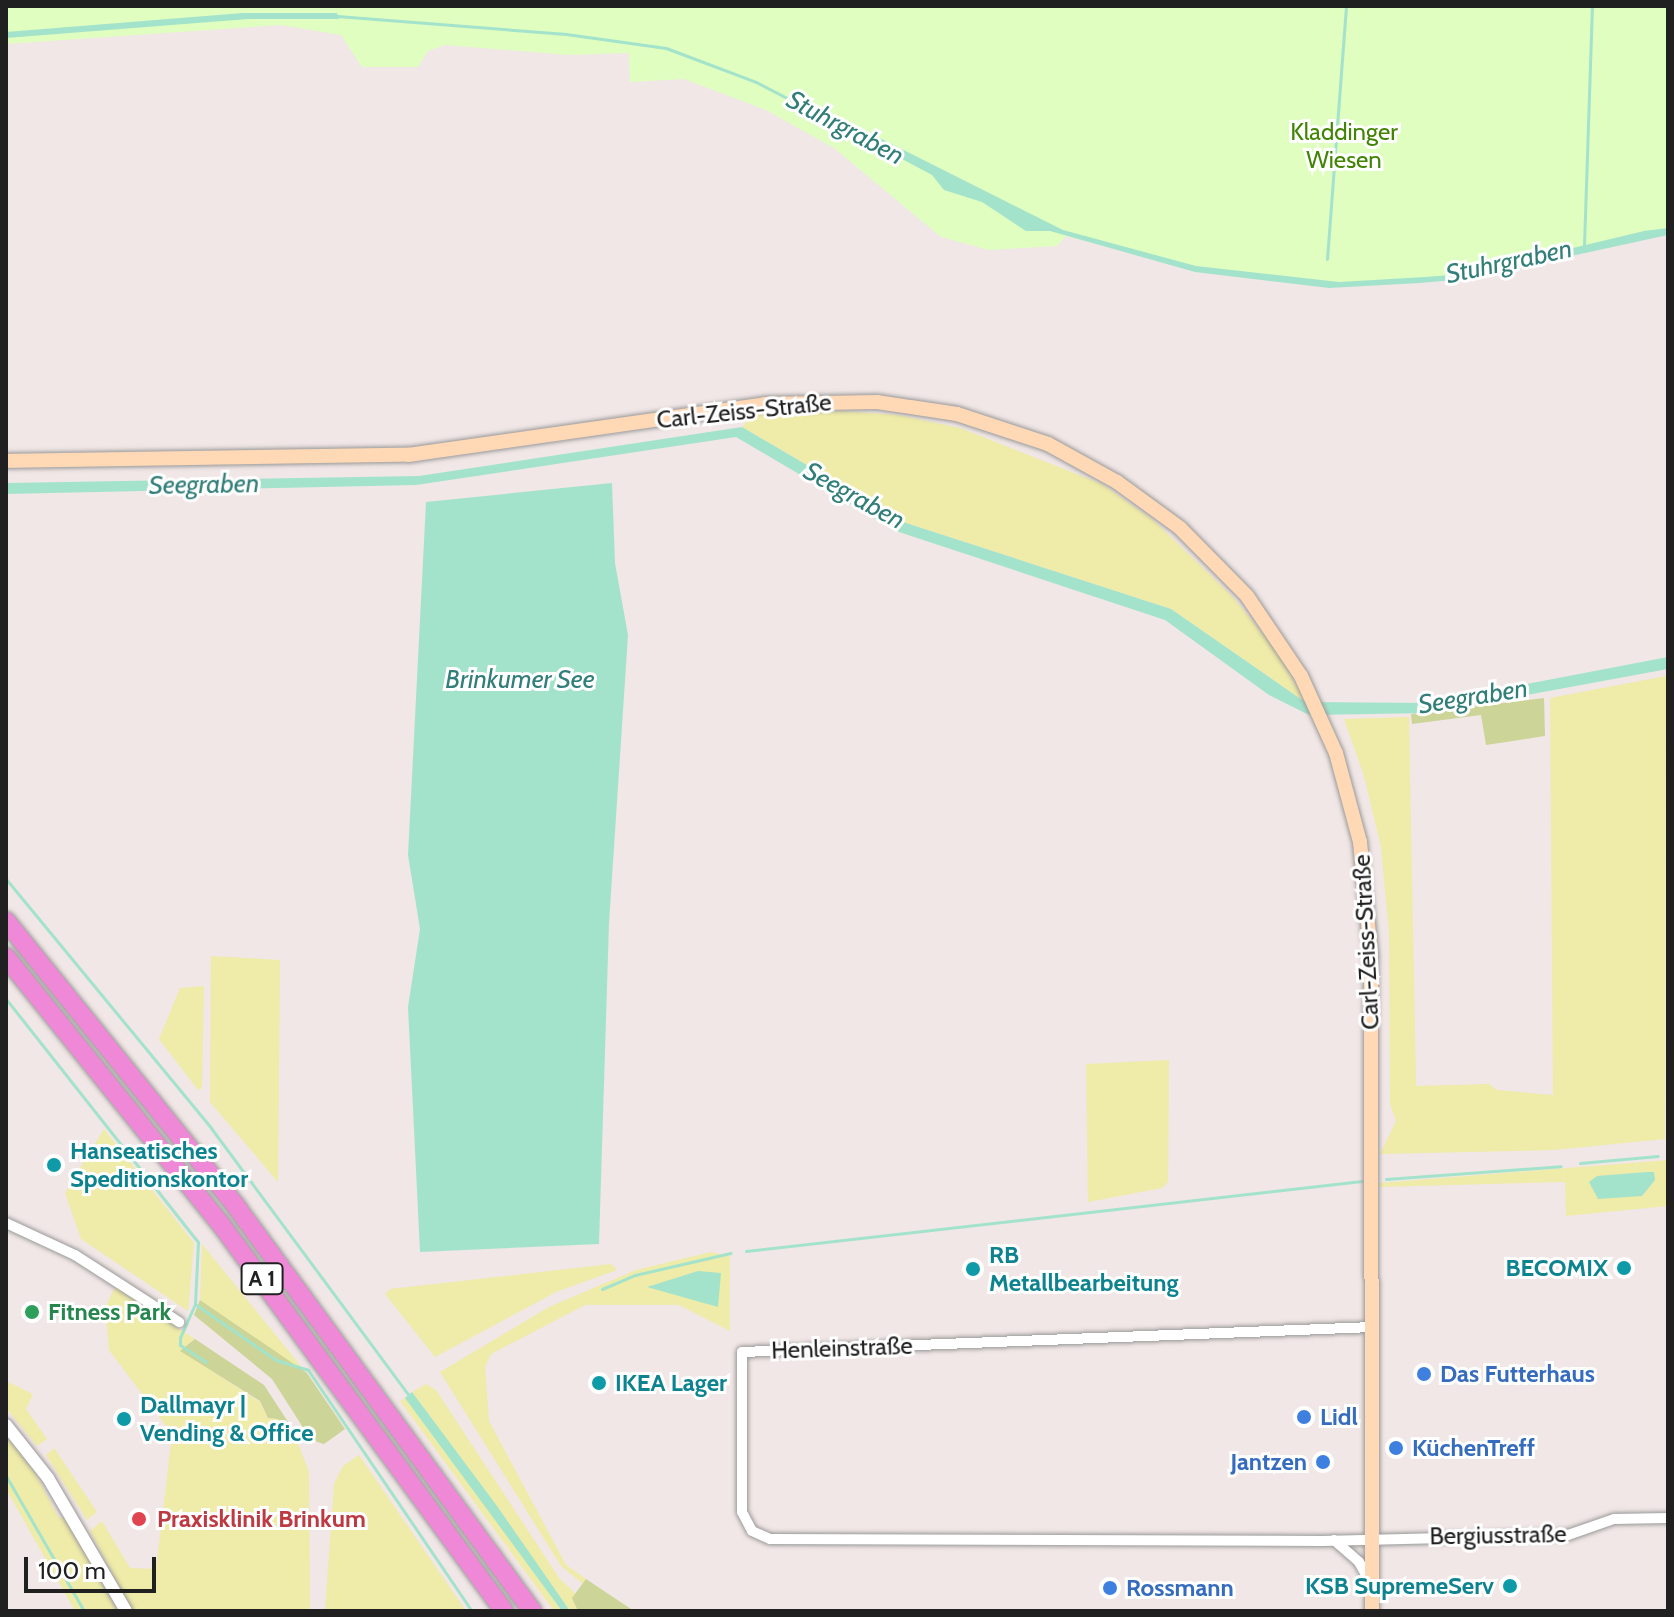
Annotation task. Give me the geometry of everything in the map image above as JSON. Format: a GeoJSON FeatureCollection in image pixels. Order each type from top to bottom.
{"type":"FeatureCollection","features":[{"type":"Feature","properties":{"kind":"highway","name":"A 1"},"geometry":{"type":"LineString","coordinates":[[6,921],[247,1220],[532,1611]]}},
{"type":"Feature","properties":{"kind":"highway","name":"A 1"},"geometry":{"type":"LineString","coordinates":[[6,957],[220,1223],[504,1611]]}},
{"type":"Feature","properties":{"kind":"main road","name":"Carl-Zeiss-Straße"},"geometry":{"type":"LineString","coordinates":[[6,461],[408,455],[812,401],[877,402],[938,411],[1048,444],[1161,512],[1241,589],[1311,695],[1348,789],[1367,899],[1373,1327],[1372,1611]]}},
{"type":"Feature","properties":{"kind":"street"},"geometry":{"type":"LineString","coordinates":[[6,1223],[75,1255],[179,1322]]}},
{"type":"Feature","properties":{"kind":"street","name":"Henleinstraße"},"geometry":{"type":"LineString","coordinates":[[1372,1539],[770,1539],[752,1531],[742,1512],[742,1352],[1373,1327]]}},
{"type":"Feature","properties":{"kind":"street"},"geometry":{"type":"LineString","coordinates":[[6,1425],[48,1478],[126,1611]]}},
{"type":"Feature","properties":{"kind":"street","name":"Bergiusstraße"},"geometry":{"type":"LineString","coordinates":[[1372,1539],[1568,1535],[1614,1519],[1668,1518]]}},
{"type":"Feature","properties":{"kind":"street"},"geometry":{"type":"LineString","coordinates":[[1334,1540],[1359,1562],[1372,1587]]}},
{"type":"Feature","properties":{"kind":"shaded area"},"geometry":{"type":"Polygon","coordinates":[[[841,411],[899,415],[960,428],[1102,484],[1152,519],[1233,597],[1279,654],[1305,702],[1171,609],[906,523],[742,427],[755,413],[841,411]]]}},
{"type":"Feature","properties":{"kind":"shaded area"},"geometry":{"type":"Polygon","coordinates":[[[1666,676],[1665,1139],[1554,1150],[1380,1154],[1396,1121],[1390,1104],[1389,933],[1381,847],[1364,776],[1344,719],[1409,717],[1416,1086],[1489,1084],[1497,1090],[1553,1095],[1550,698],[1666,676]]]}},
{"type":"Feature","properties":{"kind":"shaded area"},"geometry":{"type":"Polygon","coordinates":[[[1544,698],[1545,736],[1486,745],[1481,715],[1412,724],[1411,714],[1544,698]]]}},
{"type":"Feature","properties":{"kind":"shaded area"},"geometry":{"type":"Polygon","coordinates":[[[211,956],[280,960],[278,1182],[210,1102],[211,956]]]}},
{"type":"Feature","properties":{"kind":"shaded area"},"geometry":{"type":"Polygon","coordinates":[[[204,986],[202,1088],[198,1090],[159,1039],[180,988],[204,986]]]}},
{"type":"Feature","properties":{"kind":"shaded area"},"geometry":{"type":"Polygon","coordinates":[[[1169,1060],[1168,1182],[1162,1188],[1088,1202],[1086,1064],[1169,1060]]]}},
{"type":"Feature","properties":{"kind":"shaded area"},"geometry":{"type":"Polygon","coordinates":[[[104,1129],[194,1243],[188,1311],[81,1239],[65,1193],[104,1129]]]}},
{"type":"Feature","properties":{"kind":"shaded area"},"geometry":{"type":"Polygon","coordinates":[[[1668,1160],[1668,1206],[1566,1216],[1565,1182],[1379,1187],[1379,1183],[1668,1160]]]}},
{"type":"Feature","properties":{"kind":"shaded area"},"geometry":{"type":"Polygon","coordinates":[[[202,1244],[303,1369],[277,1358],[200,1300],[202,1244]]]}},
{"type":"Feature","properties":{"kind":"shaded area"},"geometry":{"type":"Polygon","coordinates":[[[711,1252],[730,1256],[730,1331],[679,1305],[585,1305],[491,1354],[485,1367],[489,1421],[566,1565],[586,1579],[583,1584],[561,1566],[440,1372],[549,1307],[636,1270],[711,1252]]]}},
{"type":"Feature","properties":{"kind":"shaded area"},"geometry":{"type":"Polygon","coordinates":[[[611,1264],[617,1270],[556,1292],[435,1357],[385,1294],[390,1289],[611,1264]]]}},
{"type":"Feature","properties":{"kind":"shaded area"},"geometry":{"type":"Polygon","coordinates":[[[115,1287],[195,1339],[181,1351],[260,1402],[268,1418],[278,1419],[285,1430],[292,1428],[309,1472],[310,1611],[132,1611],[90,1531],[102,1521],[130,1568],[156,1569],[172,1434],[109,1350],[105,1308],[115,1287]]]}},
{"type":"Feature","properties":{"kind":"shaded area"},"geometry":{"type":"Polygon","coordinates":[[[200,1300],[307,1373],[345,1429],[324,1444],[311,1440],[272,1379],[194,1315],[200,1300]]]}},
{"type":"Feature","properties":{"kind":"shaded area"},"geometry":{"type":"Polygon","coordinates":[[[195,1339],[264,1385],[292,1428],[285,1430],[278,1419],[268,1418],[260,1401],[180,1351],[195,1339]]]}},
{"type":"Feature","properties":{"kind":"shaded area"},"geometry":{"type":"Polygon","coordinates":[[[6,1381],[33,1394],[26,1409],[47,1439],[37,1446],[6,1408],[6,1381]]]}},
{"type":"Feature","properties":{"kind":"shaded area"},"geometry":{"type":"Polygon","coordinates":[[[426,1384],[436,1390],[559,1578],[576,1594],[578,1611],[570,1611],[412,1392],[426,1384]]]}},
{"type":"Feature","properties":{"kind":"shaded area"},"geometry":{"type":"Polygon","coordinates":[[[405,1398],[492,1510],[562,1611],[554,1611],[400,1401],[405,1398]]]}},
{"type":"Feature","properties":{"kind":"shaded area"},"geometry":{"type":"Polygon","coordinates":[[[6,1435],[34,1471],[59,1518],[64,1517],[118,1611],[75,1611],[6,1489],[6,1435]]]}},
{"type":"Feature","properties":{"kind":"shaded area"},"geometry":{"type":"Polygon","coordinates":[[[54,1448],[97,1512],[87,1520],[46,1455],[54,1448]]]}},
{"type":"Feature","properties":{"kind":"shaded area"},"geometry":{"type":"Polygon","coordinates":[[[359,1455],[466,1611],[325,1611],[334,1484],[343,1466],[359,1455]]]}},
{"type":"Feature","properties":{"kind":"shaded area"},"geometry":{"type":"Polygon","coordinates":[[[586,1579],[634,1611],[578,1611],[572,1598],[586,1579]]]}},
{"type":"Feature","properties":{"kind":"green space","name":"Kladdinger Wiesen"},"geometry":{"type":"Polygon","coordinates":[[[6,6],[1668,6],[1668,231],[1466,277],[1330,286],[1196,270],[1066,236],[1057,246],[989,250],[941,237],[834,148],[766,110],[684,79],[630,82],[629,53],[568,55],[445,45],[428,51],[418,67],[362,67],[341,35],[281,25],[6,44],[6,6]]]}},
{"type":"Feature","properties":{"kind":"water"},"geometry":{"type":"Polygon","coordinates":[[[243,13],[337,13],[339,19],[248,19],[6,38],[6,32],[243,13]]]}},
{"type":"Feature","properties":{"kind":"water"},"geometry":{"type":"Polygon","coordinates":[[[828,112],[1063,230],[1196,266],[1339,282],[1425,277],[1464,274],[1644,231],[1668,228],[1668,235],[1465,279],[1420,283],[1329,288],[1195,272],[1050,231],[1026,231],[982,202],[944,190],[932,175],[816,113],[828,112]]]}},
{"type":"Feature","properties":{"kind":"water","name":"Seegraben"},"geometry":{"type":"Polygon","coordinates":[[[742,427],[906,523],[1171,609],[1305,702],[1428,703],[1668,657],[1668,669],[1430,713],[1309,715],[1269,695],[1165,620],[896,531],[736,437],[416,485],[6,494],[6,483],[419,476],[742,427]]]}},
{"type":"Feature","properties":{"kind":"water","name":"Brinkumer See"},"geometry":{"type":"Polygon","coordinates":[[[612,483],[615,563],[628,635],[609,923],[599,1244],[420,1252],[408,1007],[420,929],[408,855],[426,502],[612,483]]]}},
{"type":"Feature","properties":{"kind":"water"},"geometry":{"type":"Polygon","coordinates":[[[1654,1172],[1655,1180],[1642,1196],[1598,1199],[1589,1182],[1597,1176],[1654,1172]]]}},
{"type":"Feature","properties":{"kind":"water"},"geometry":{"type":"Polygon","coordinates":[[[698,1271],[721,1273],[718,1307],[647,1287],[698,1271]]]}},
{"type":"Feature","properties":{"kind":"water"},"geometry":{"type":"Polygon","coordinates":[[[412,1392],[570,1611],[562,1611],[405,1398],[412,1392]]]}},
{"type":"Feature","properties":{"kind":"waterway"},"geometry":{"type":"LineString","coordinates":[[1327,259],[1346,6]]}},
{"type":"Feature","properties":{"kind":"waterway"},"geometry":{"type":"LineString","coordinates":[[1584,246],[1592,6]]}},
{"type":"Feature","properties":{"kind":"waterway","name":"Stuhrgraben"},"geometry":{"type":"LineString","coordinates":[[337,16],[566,34],[666,48],[756,82],[818,114]]}},
{"type":"Feature","properties":{"kind":"waterway"},"geometry":{"type":"LineString","coordinates":[[6,879],[211,1128],[411,1398]]}},
{"type":"Feature","properties":{"kind":"waterway"},"geometry":{"type":"LineString","coordinates":[[6,999],[198,1242],[195,1304],[180,1337],[180,1345],[206,1362]]}},
{"type":"Feature","properties":{"kind":"waterway"},"geometry":{"type":"LineString","coordinates":[[1580,1163],[1658,1156]]}},
{"type":"Feature","properties":{"kind":"waterway"},"geometry":{"type":"LineString","coordinates":[[1386,1179],[1561,1166]]}},
{"type":"Feature","properties":{"kind":"waterway"},"geometry":{"type":"LineString","coordinates":[[746,1251],[1362,1181]]}},
{"type":"Feature","properties":{"kind":"waterway"},"geometry":{"type":"LineString","coordinates":[[602,1289],[635,1275],[730,1253]]}},
{"type":"Feature","properties":{"kind":"waterway"},"geometry":{"type":"LineString","coordinates":[[195,1304],[276,1360],[308,1370],[472,1611]]}},
{"type":"Feature","properties":{"kind":"waterway"},"geometry":{"type":"LineString","coordinates":[[6,1476],[84,1611]]}},
{"type":"Feature","properties":{"kind":"place","name":"Hanseatisches Speditionskontor"},"geometry":{"type":"Point","coordinates":[54,1165]}},
{"type":"Feature","properties":{"kind":"place","name":"BECOMIX"},"geometry":{"type":"Point","coordinates":[1624,1268]}},
{"type":"Feature","properties":{"kind":"place","name":"RB Metallbearbeitung"},"geometry":{"type":"Point","coordinates":[973,1269]}},
{"type":"Feature","properties":{"kind":"place","name":"Fitness Park"},"geometry":{"type":"Point","coordinates":[32,1312]}},
{"type":"Feature","properties":{"kind":"place","name":"Das Futterhaus"},"geometry":{"type":"Point","coordinates":[1424,1374]}},
{"type":"Feature","properties":{"kind":"place","name":"IKEA Lager"},"geometry":{"type":"Point","coordinates":[599,1383]}},
{"type":"Feature","properties":{"kind":"place","name":"Lidl"},"geometry":{"type":"Point","coordinates":[1304,1417]}},
{"type":"Feature","properties":{"kind":"place","name":"Dallmayr | Vending & Office"},"geometry":{"type":"Point","coordinates":[124,1419]}},
{"type":"Feature","properties":{"kind":"place","name":"KüchenTreff"},"geometry":{"type":"Point","coordinates":[1396,1448]}},
{"type":"Feature","properties":{"kind":"place","name":"Jantzen"},"geometry":{"type":"Point","coordinates":[1323,1462]}},
{"type":"Feature","properties":{"kind":"place","name":"Praxisklinik Brinkum"},"geometry":{"type":"Point","coordinates":[139,1519]}},
{"type":"Feature","properties":{"kind":"place","name":"KSB SupremeServ"},"geometry":{"type":"Point","coordinates":[1510,1586]}},
{"type":"Feature","properties":{"kind":"place","name":"Rossmann"},"geometry":{"type":"Point","coordinates":[1110,1588]}}]}
